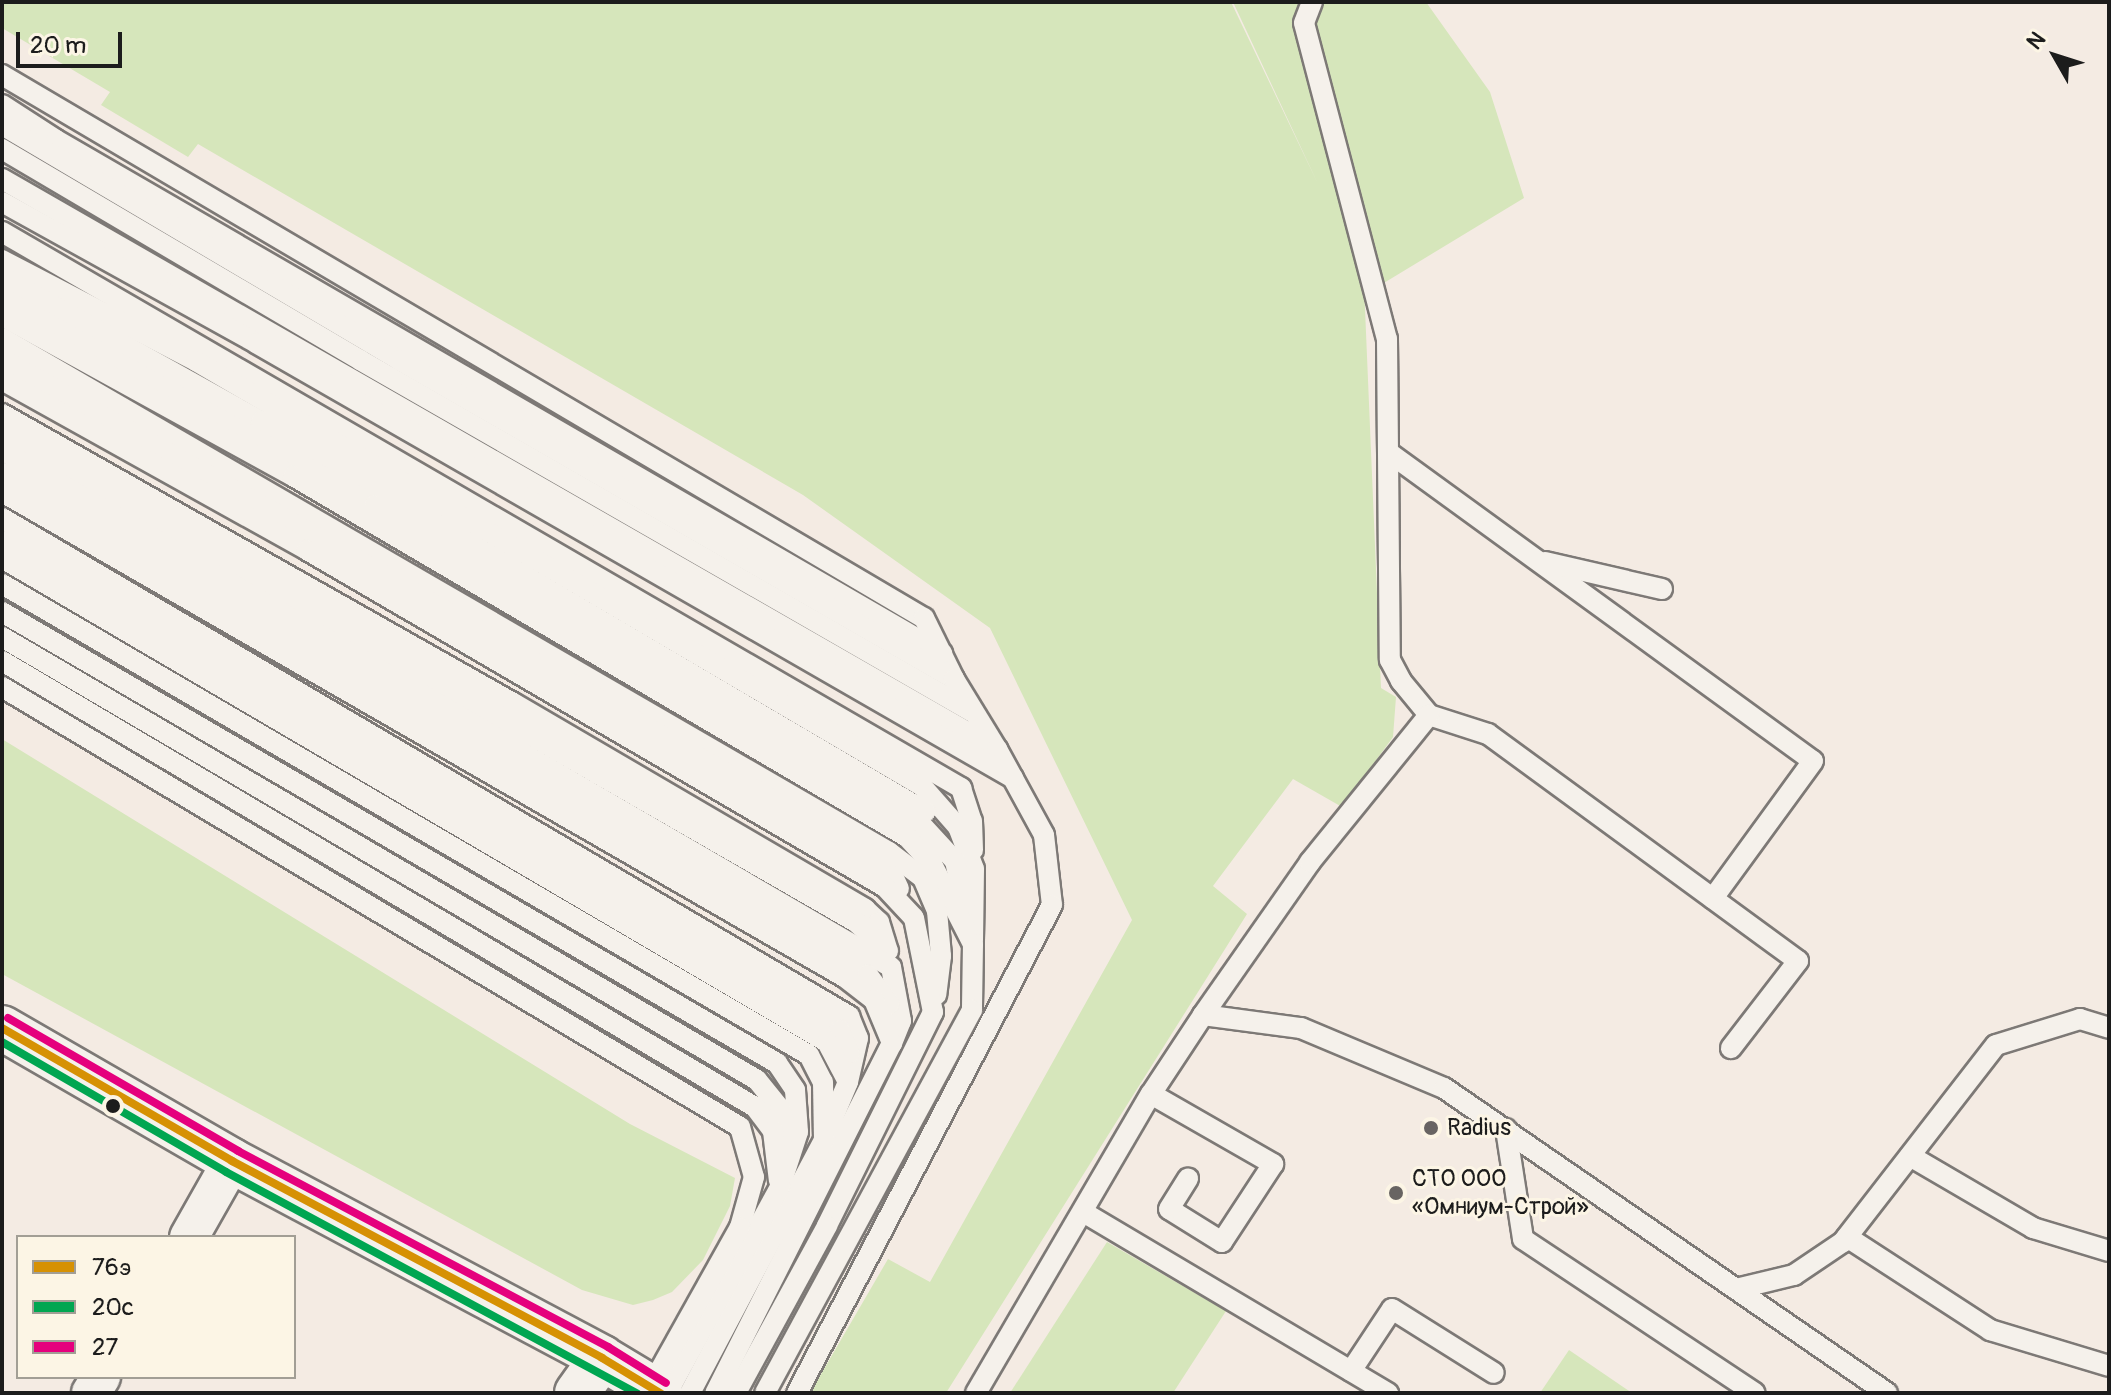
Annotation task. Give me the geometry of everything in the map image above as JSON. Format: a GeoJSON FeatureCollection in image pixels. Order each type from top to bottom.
{"type":"FeatureCollection","features":[{"type":"Feature","properties":{"kind":"main road"},"geometry":{"type":"LineString","coordinates":[[2,1028],[232,1161],[667,1392]]}},
{"type":"Feature","properties":{"kind":"main road"},"geometry":{"type":"LineString","coordinates":[[577,1393],[602,1358]]}},
{"type":"Feature","properties":{"kind":"street"},"geometry":{"type":"LineString","coordinates":[[190,1235],[232,1161]]}},
{"type":"Feature","properties":{"kind":"lane"},"geometry":{"type":"LineString","coordinates":[[1312,2],[1304,23],[1387,339],[1390,660],[1401,681],[1429,715],[1488,734],[1798,961],[1731,1048]]}},
{"type":"Feature","properties":{"kind":"lane"},"geometry":{"type":"LineString","coordinates":[[2,75],[924,618],[954,679],[1016,780],[1044,835],[1052,905],[797,1393]]}},
{"type":"Feature","properties":{"kind":"lane"},"geometry":{"type":"LineString","coordinates":[[2,105],[56,140],[942,653]]}},
{"type":"Feature","properties":{"kind":"lane"},"geometry":{"type":"LineString","coordinates":[[2,125],[412,368],[954,679]]}},
{"type":"Feature","properties":{"kind":"lane"},"geometry":{"type":"LineString","coordinates":[[2,149],[360,360],[972,711]]}},
{"type":"Feature","properties":{"kind":"lane"},"geometry":{"type":"LineString","coordinates":[[2,179],[997,749]]}},
{"type":"Feature","properties":{"kind":"lane"},"geometry":{"type":"LineString","coordinates":[[2,202],[256,343],[1016,780]]}},
{"type":"Feature","properties":{"kind":"lane"},"geometry":{"type":"LineString","coordinates":[[2,232],[961,788],[972,821],[965,865]]}},
{"type":"Feature","properties":{"kind":"lane"},"geometry":{"type":"LineString","coordinates":[[2,260],[196,361],[922,786],[958,827],[973,944],[972,1010],[765,1393]]}},
{"type":"Feature","properties":{"kind":"lane"},"geometry":{"type":"LineString","coordinates":[[2,277],[261,421],[898,794],[936,818],[965,865]]}},
{"type":"Feature","properties":{"kind":"lane"},"geometry":{"type":"LineString","coordinates":[[2,298],[374,505],[919,822],[965,865]]}},
{"type":"Feature","properties":{"kind":"lane"},"geometry":{"type":"LineString","coordinates":[[2,316],[293,476],[907,837],[932,864],[973,944]]}},
{"type":"Feature","properties":{"kind":"lane"},"geometry":{"type":"LineString","coordinates":[[2,338],[889,852],[923,878],[937,911],[941,956],[933,1012],[827,1226],[736,1393]]}},
{"type":"Feature","properties":{"kind":"lane"},"geometry":{"type":"LineString","coordinates":[[2,359],[318,537],[844,841],[893,876],[914,918],[933,1012]]}},
{"type":"Feature","properties":{"kind":"lane"},"geometry":{"type":"LineString","coordinates":[[2,380],[307,550],[885,887],[914,918]]}},
{"type":"Feature","properties":{"kind":"lane"},"geometry":{"type":"LineString","coordinates":[[2,414],[513,703],[865,909],[879,922],[890,959],[901,1021],[715,1393]]}},
{"type":"Feature","properties":{"kind":"lane"},"geometry":{"type":"LineString","coordinates":[[2,431],[856,922],[890,959]]}},
{"type":"Feature","properties":{"kind":"lane"},"geometry":{"type":"LineString","coordinates":[[2,450],[890,959]]}},
{"type":"Feature","properties":{"kind":"lane"},"geometry":{"type":"LineString","coordinates":[[1388,452],[1813,761],[1713,898]]}},
{"type":"Feature","properties":{"kind":"lane"},"geometry":{"type":"LineString","coordinates":[[2,472],[868,975],[901,1021]]}},
{"type":"Feature","properties":{"kind":"lane"},"geometry":{"type":"LineString","coordinates":[[2,492],[846,978],[874,1000],[892,1043]]}},
{"type":"Feature","properties":{"kind":"lane"},"geometry":{"type":"LineString","coordinates":[[2,518],[849,1016],[858,1038],[854,1061],[824,1140],[667,1392]]}},
{"type":"Feature","properties":{"kind":"lane"},"geometry":{"type":"LineString","coordinates":[[2,540],[840,1030],[854,1061]]}},
{"type":"Feature","properties":{"kind":"lane"},"geometry":{"type":"LineString","coordinates":[[2,558],[827,1042],[848,1082]]}},
{"type":"Feature","properties":{"kind":"lane"},"geometry":{"type":"LineString","coordinates":[[1535,559],[1662,589]]}},
{"type":"Feature","properties":{"kind":"lane"},"geometry":{"type":"LineString","coordinates":[[2,584],[809,1055],[823,1082],[824,1140]]}},
{"type":"Feature","properties":{"kind":"lane"},"geometry":{"type":"LineString","coordinates":[[2,612],[777,1063],[795,1090],[798,1132],[780,1187],[667,1392]]}},
{"type":"Feature","properties":{"kind":"lane"},"geometry":{"type":"LineString","coordinates":[[2,637],[757,1080],[780,1108],[792,1148]]}},
{"type":"Feature","properties":{"kind":"lane"},"geometry":{"type":"LineString","coordinates":[[2,661],[755,1107],[773,1131],[780,1187]]}},
{"type":"Feature","properties":{"kind":"lane"},"geometry":{"type":"LineString","coordinates":[[2,687],[740,1127],[754,1177],[740,1227],[667,1392]]}},
{"type":"Feature","properties":{"kind":"lane"},"geometry":{"type":"LineString","coordinates":[[976,1393],[1151,1094],[1203,1015],[1310,862],[1429,715]]}},
{"type":"Feature","properties":{"kind":"lane"},"geometry":{"type":"LineString","coordinates":[[1203,1015],[1301,1028],[1444,1088],[1887,1393]]}},
{"type":"Feature","properties":{"kind":"lane"},"geometry":{"type":"LineString","coordinates":[[1736,1289],[1794,1275],[1847,1237],[1996,1045],[2080,1019],[2109,1028]]}},
{"type":"Feature","properties":{"kind":"lane"},"geometry":{"type":"LineString","coordinates":[[1151,1094],[1273,1164],[1222,1242],[1169,1209],[1188,1179]]}},
{"type":"Feature","properties":{"kind":"lane"},"geometry":{"type":"LineString","coordinates":[[1506,1129],[1523,1239],[1755,1393]]}},
{"type":"Feature","properties":{"kind":"lane"},"geometry":{"type":"LineString","coordinates":[[1910,1156],[2033,1228],[2109,1251]]}},
{"type":"Feature","properties":{"kind":"lane"},"geometry":{"type":"LineString","coordinates":[[1083,1212],[1388,1393]]}},
{"type":"Feature","properties":{"kind":"lane"},"geometry":{"type":"LineString","coordinates":[[1847,1237],[1990,1330],[2109,1366]]}},
{"type":"Feature","properties":{"kind":"lane"},"geometry":{"type":"LineString","coordinates":[[1351,1371],[1392,1309],[1494,1373]]}},
{"type":"Feature","properties":{"kind":"green space"},"geometry":{"type":"Polygon","coordinates":[[[2,2],[1231,2],[1318,184],[1233,2],[1426,2],[1490,92],[1524,198],[1369,292],[1364,285],[1381,688],[1396,697],[1393,737],[1342,807],[1293,779],[1213,886],[1247,914],[946,1393],[810,1393],[888,1259],[930,1282],[1132,920],[990,628],[803,495],[198,144],[188,157],[101,105],[110,92],[2,28],[2,2]]]}},
{"type":"Feature","properties":{"kind":"green space"},"geometry":{"type":"Polygon","coordinates":[[[2,739],[630,1124],[735,1178],[730,1206],[703,1260],[672,1292],[633,1305],[582,1290],[2,974],[2,739]]]}},
{"type":"Feature","properties":{"kind":"green space"},"geometry":{"type":"Polygon","coordinates":[[[1107,1242],[1226,1311],[1173,1393],[1010,1393],[1107,1242]]]}},
{"type":"Feature","properties":{"kind":"green space"},"geometry":{"type":"Polygon","coordinates":[[[1569,1350],[1632,1393],[1540,1393],[1569,1350]]]}},
{"type":"Feature","properties":{"kind":"transit line","name":"27"},"geometry":{"type":"LineString","coordinates":[[8,1018],[238,1151],[608,1347],[666,1383]]}},
{"type":"Feature","properties":{"kind":"transit line","name":"76э"},"geometry":{"type":"LineString","coordinates":[[2,1028],[232,1161],[602,1358],[660,1393]]}},
{"type":"Feature","properties":{"kind":"transit line","name":"20с"},"geometry":{"type":"LineString","coordinates":[[2,1042],[226,1172],[637,1393]]}},
{"type":"Feature","properties":{"kind":"place","name":"Radius"},"geometry":{"type":"Point","coordinates":[1431,1128]}},
{"type":"Feature","properties":{"kind":"place","name":"СТО ООО «Омниум-Строй»"},"geometry":{"type":"Point","coordinates":[1396,1193]}}]}
